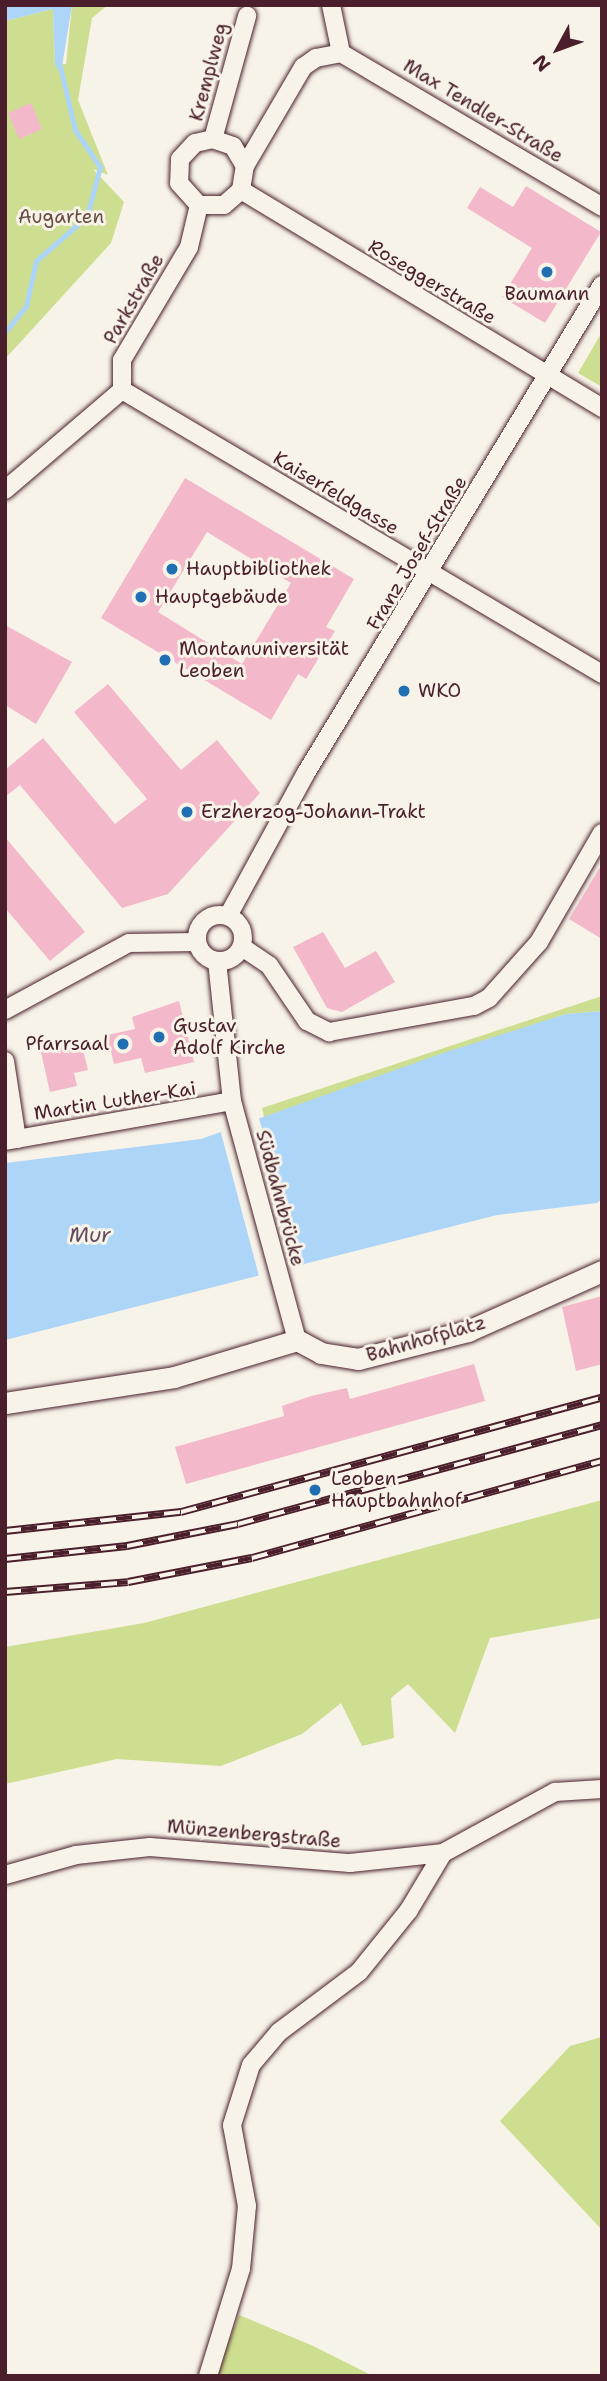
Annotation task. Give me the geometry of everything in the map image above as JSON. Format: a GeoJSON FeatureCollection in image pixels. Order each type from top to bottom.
{"type":"FeatureCollection","features":[{"type":"Feature","properties":{"kind":"main road","name":"Bahnhofplatz"},"geometry":{"type":"LineString","coordinates":[[297,1340],[321,1353],[358,1359],[468,1331],[602,1271]]}},
{"type":"Feature","properties":{"kind":"main road"},"geometry":{"type":"LineString","coordinates":[[5,1403],[174,1377],[297,1340]]}},
{"type":"Feature","properties":{"kind":"street"},"geometry":{"type":"LineString","coordinates":[[245,166],[233,146],[213,139],[195,143],[180,159],[179,183],[199,205],[224,205],[241,190],[245,166],[303,68],[321,56],[341,53],[331,5]]}},
{"type":"Feature","properties":{"kind":"street","name":"Kremplweg"},"geometry":{"type":"LineString","coordinates":[[213,139],[247,16]]}},
{"type":"Feature","properties":{"kind":"street","name":"Max Tendler-Straße"},"geometry":{"type":"LineString","coordinates":[[341,53],[602,207]]}},
{"type":"Feature","properties":{"kind":"street","name":"Roseggerstraße"},"geometry":{"type":"LineString","coordinates":[[241,190],[602,408]]}},
{"type":"Feature","properties":{"kind":"street","name":"Parkstraße"},"geometry":{"type":"LineString","coordinates":[[122,390],[122,360],[190,247],[199,205]]}},
{"type":"Feature","properties":{"kind":"street","name":"Franz Josef-Straße"},"geometry":{"type":"LineString","coordinates":[[228,916],[306,773],[430,573],[602,285]]}},
{"type":"Feature","properties":{"kind":"street"},"geometry":{"type":"LineString","coordinates":[[5,490],[122,390]]}},
{"type":"Feature","properties":{"kind":"street","name":"Kaiserfeldgasse"},"geometry":{"type":"LineString","coordinates":[[122,390],[602,674]]}},
{"type":"Feature","properties":{"kind":"street"},"geometry":{"type":"LineString","coordinates":[[242,947],[269,965],[300,1013],[317,1028],[345,1032],[474,1006],[489,998],[539,943],[602,833]]}},
{"type":"Feature","properties":{"kind":"street"},"geometry":{"type":"LineString","coordinates":[[228,916],[242,930],[242,947],[233,957],[216,961],[203,954],[197,942],[203,923],[228,916]]}},
{"type":"Feature","properties":{"kind":"street"},"geometry":{"type":"LineString","coordinates":[[5,1010],[129,943],[197,942]]}},
{"type":"Feature","properties":{"kind":"street","name":"Südbahnbrücke"},"geometry":{"type":"LineString","coordinates":[[216,961],[234,1109],[297,1340]]}},
{"type":"Feature","properties":{"kind":"street"},"geometry":{"type":"LineString","coordinates":[[5,1061],[11,1140]]}},
{"type":"Feature","properties":{"kind":"street","name":"Martin Luther-Kai"},"geometry":{"type":"LineString","coordinates":[[11,1140],[234,1109]]}},
{"type":"Feature","properties":{"kind":"street"},"geometry":{"type":"LineString","coordinates":[[208,2376],[241,2269],[247,2206],[232,2125],[251,2065],[279,2032],[359,1972],[409,1910],[443,1853],[555,1792],[602,1789]]}},
{"type":"Feature","properties":{"kind":"street","name":"Münzenbergstraße"},"geometry":{"type":"LineString","coordinates":[[5,1875],[76,1855],[160,1847],[350,1863],[443,1853]]}},
{"type":"Feature","properties":{"kind":"green space","name":"Augarten"},"geometry":{"type":"Polygon","coordinates":[[[72,5],[108,5],[92,18],[78,100],[108,175],[93,169],[124,202],[111,243],[5,359],[5,21],[53,9],[55,65],[66,64],[72,5]]]}},
{"type":"Feature","properties":{"kind":"green space"},"geometry":{"type":"Polygon","coordinates":[[[602,332],[602,387],[578,373],[602,332]]]}},
{"type":"Feature","properties":{"kind":"green space"},"geometry":{"type":"Polygon","coordinates":[[[602,996],[602,1011],[566,1014],[264,1117],[262,1108],[602,996]]]}},
{"type":"Feature","properties":{"kind":"green space"},"geometry":{"type":"Polygon","coordinates":[[[602,1500],[602,1618],[490,1638],[455,1733],[408,1684],[391,1698],[394,1738],[362,1746],[341,1703],[302,1734],[221,1766],[117,1759],[5,1784],[5,1647],[144,1623],[602,1500]]]}},
{"type":"Feature","properties":{"kind":"green space"},"geometry":{"type":"Polygon","coordinates":[[[602,2037],[602,2230],[500,2121],[570,2046],[602,2037]]]}},
{"type":"Feature","properties":{"kind":"green space"},"geometry":{"type":"Polygon","coordinates":[[[239,2315],[311,2345],[373,2376],[215,2376],[239,2315]]]}},
{"type":"Feature","properties":{"kind":"water"},"geometry":{"type":"Polygon","coordinates":[[[5,5],[72,5],[61,73],[55,65],[53,9],[5,21],[5,5]]]}},
{"type":"Feature","properties":{"kind":"water","name":"Mur"},"geometry":{"type":"Polygon","coordinates":[[[602,1011],[602,1199],[597,1203],[497,1215],[5,1340],[5,1163],[201,1139],[440,1054],[566,1014],[602,1011]]]}},
{"type":"Feature","properties":{"kind":"pier"},"geometry":{"type":"Polygon","coordinates":[[[258,1115],[302,1269],[260,1280],[220,1129],[258,1115]]]}},
{"type":"Feature","properties":{"kind":"building"},"geometry":{"type":"Polygon","coordinates":[[[31,103],[42,129],[19,139],[8,113],[31,103]]]}},
{"type":"Feature","properties":{"kind":"building","name":"Baumann"},"geometry":{"type":"Polygon","coordinates":[[[526,186],[601,232],[545,323],[502,297],[532,248],[467,208],[480,187],[513,207],[526,186]]]}},
{"type":"Feature","properties":{"kind":"building","name":"Hauptgebäude"},"geometry":{"type":"Polygon","coordinates":[[[185,478],[354,579],[326,627],[335,631],[306,679],[298,674],[271,720],[101,618],[185,478]],[[207,532],[158,612],[242,664],[291,583],[207,532]]]}},
{"type":"Feature","properties":{"kind":"building"},"geometry":{"type":"Polygon","coordinates":[[[5,625],[72,662],[36,724],[5,705],[5,625]]]}},
{"type":"Feature","properties":{"kind":"building"},"geometry":{"type":"Polygon","coordinates":[[[108,684],[181,770],[217,740],[260,793],[168,894],[122,908],[20,785],[5,797],[5,770],[43,738],[115,824],[147,799],[74,712],[108,684]]]}},
{"type":"Feature","properties":{"kind":"building"},"geometry":{"type":"Polygon","coordinates":[[[5,837],[85,932],[50,961],[5,908],[5,837]]]}},
{"type":"Feature","properties":{"kind":"building"},"geometry":{"type":"Polygon","coordinates":[[[602,864],[602,939],[569,919],[602,864]]]}},
{"type":"Feature","properties":{"kind":"building"},"geometry":{"type":"Polygon","coordinates":[[[323,932],[345,968],[376,951],[395,982],[342,1012],[327,1008],[293,947],[323,932]]]}},
{"type":"Feature","properties":{"kind":"building","name":"Gustav Adolf Kirche"},"geometry":{"type":"Polygon","coordinates":[[[179,1001],[194,1062],[145,1073],[141,1058],[114,1064],[107,1035],[135,1029],[132,1017],[179,1001]]]}},
{"type":"Feature","properties":{"kind":"building"},"geometry":{"type":"Polygon","coordinates":[[[80,1038],[88,1070],[74,1073],[77,1086],[50,1092],[40,1048],[80,1038]]]}},
{"type":"Feature","properties":{"kind":"building"},"geometry":{"type":"Polygon","coordinates":[[[602,1296],[602,1364],[576,1371],[562,1307],[602,1296]]]}},
{"type":"Feature","properties":{"kind":"building","name":"Leoben Hauptbahnhof"},"geometry":{"type":"Polygon","coordinates":[[[474,1364],[485,1401],[186,1484],[175,1447],[284,1416],[282,1406],[311,1396],[347,1388],[350,1399],[474,1364]]]}},
{"type":"Feature","properties":{"kind":"waterway"},"geometry":{"type":"LineString","coordinates":[[5,332],[26,306],[36,261],[87,216],[100,167],[75,130],[60,66]]}},
{"type":"Feature","properties":{"kind":"railway"},"geometry":{"type":"LineString","coordinates":[[5,1531],[181,1512],[602,1398]]}},
{"type":"Feature","properties":{"kind":"railway"},"geometry":{"type":"LineString","coordinates":[[5,1559],[127,1546],[238,1524],[602,1425]]}},
{"type":"Feature","properties":{"kind":"railway"},"geometry":{"type":"LineString","coordinates":[[5,1592],[128,1582],[252,1558],[602,1461]]}},
{"type":"Feature","properties":{"kind":"place","name":"Baumann"},"geometry":{"type":"Point","coordinates":[547,272]}},
{"type":"Feature","properties":{"kind":"place","name":"Hauptbibliothek"},"geometry":{"type":"Point","coordinates":[172,569]}},
{"type":"Feature","properties":{"kind":"place","name":"Hauptgebäude"},"geometry":{"type":"Point","coordinates":[141,597]}},
{"type":"Feature","properties":{"kind":"place","name":"Montanuniversität Leoben"},"geometry":{"type":"Point","coordinates":[165,660]}},
{"type":"Feature","properties":{"kind":"place","name":"WKO"},"geometry":{"type":"Point","coordinates":[404,691]}},
{"type":"Feature","properties":{"kind":"place","name":"Erzherzog-Johann-Trakt"},"geometry":{"type":"Point","coordinates":[187,812]}},
{"type":"Feature","properties":{"kind":"place","name":"Gustav Adolf Kirche"},"geometry":{"type":"Point","coordinates":[159,1037]}},
{"type":"Feature","properties":{"kind":"place","name":"Pfarrsaal"},"geometry":{"type":"Point","coordinates":[123,1044]}},
{"type":"Feature","properties":{"kind":"place","name":"Leoben Hauptbahnhof"},"geometry":{"type":"Point","coordinates":[315,1490]}}]}
